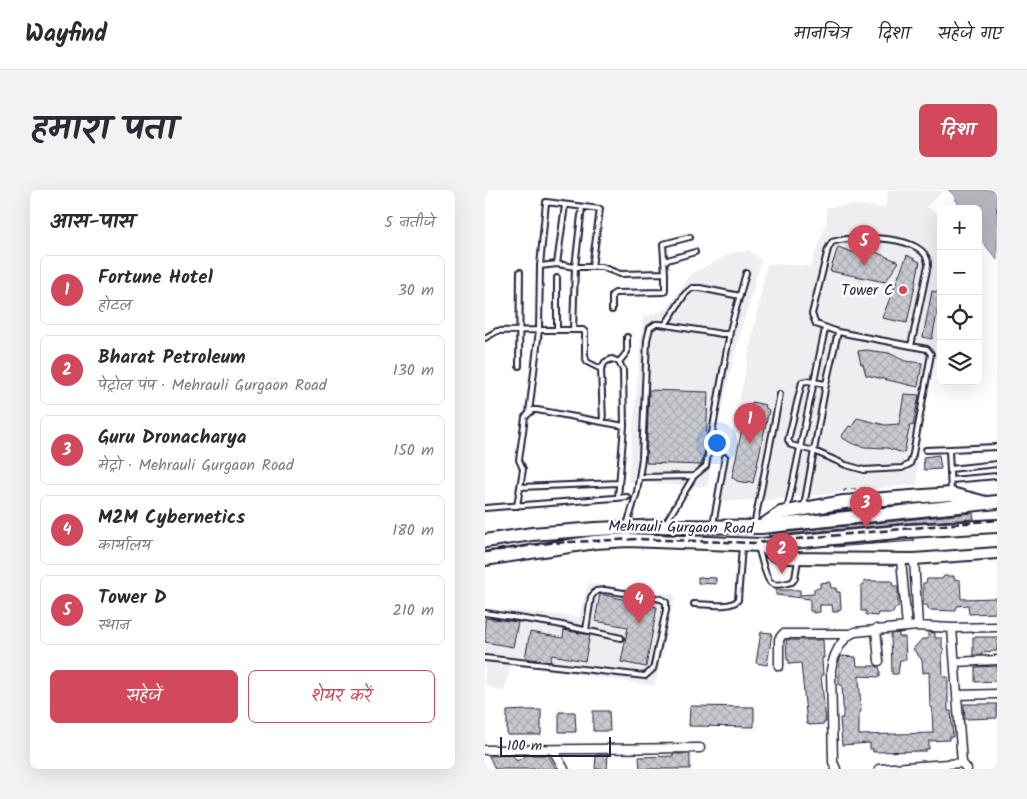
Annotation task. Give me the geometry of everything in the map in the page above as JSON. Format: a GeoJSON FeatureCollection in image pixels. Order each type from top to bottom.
{"type":"FeatureCollection","features":[{"type":"Feature","properties":{"kind":"main road"},"geometry":{"type":"LineString","coordinates":[[757,528],[781,513],[844,502],[951,494],[992,502]]}},
{"type":"Feature","properties":{"kind":"main road","name":"Mehrauli Gurgaon Road"},"geometry":{"type":"LineString","coordinates":[[485,541],[532,534],[626,527],[757,528],[992,502]]}},
{"type":"Feature","properties":{"kind":"main road","name":"Mehrauli Gurgaon Road"},"geometry":{"type":"LineString","coordinates":[[485,559],[595,542],[628,540],[742,546],[907,531],[997,526]]}},
{"type":"Feature","properties":{"kind":"street"},"geometry":{"type":"LineString","coordinates":[[759,545],[778,557],[798,558],[901,559],[997,554]]}},
{"type":"Feature","properties":{"kind":"street"},"geometry":{"type":"LineString","coordinates":[[914,558],[918,626]]}},
{"type":"Feature","properties":{"kind":"street"},"geometry":{"type":"LineString","coordinates":[[901,559],[907,627]]}},
{"type":"Feature","properties":{"kind":"street"},"geometry":{"type":"LineString","coordinates":[[779,666],[779,639],[783,634],[850,634],[876,629],[918,626],[952,628],[997,627]]}},
{"type":"Feature","properties":{"kind":"street"},"geometry":{"type":"LineString","coordinates":[[879,769],[965,766],[952,628]]}},
{"type":"Feature","properties":{"kind":"street"},"geometry":{"type":"LineString","coordinates":[[876,629],[879,661]]}},
{"type":"Feature","properties":{"kind":"street"},"geometry":{"type":"LineString","coordinates":[[836,769],[833,762],[831,670],[837,652],[850,634]]}},
{"type":"Feature","properties":{"kind":"street"},"geometry":{"type":"LineString","coordinates":[[955,662],[997,660]]}},
{"type":"Feature","properties":{"kind":"street"},"geometry":{"type":"LineString","coordinates":[[957,695],[997,694]]}},
{"type":"Feature","properties":{"kind":"street"},"geometry":{"type":"LineString","coordinates":[[485,750],[700,748]]}},
{"type":"Feature","properties":{"kind":"street"},"geometry":{"type":"LineString","coordinates":[[553,750],[564,769]]}},
{"type":"Feature","properties":{"kind":"lane"},"geometry":{"type":"LineString","coordinates":[[529,413],[539,330],[540,266],[546,202],[600,209],[592,267]]}},
{"type":"Feature","properties":{"kind":"lane"},"geometry":{"type":"LineString","coordinates":[[557,264],[565,205]]}},
{"type":"Feature","properties":{"kind":"lane"},"geometry":{"type":"LineString","coordinates":[[573,330],[575,267],[582,207]]}},
{"type":"Feature","properties":{"kind":"lane"},"geometry":{"type":"LineString","coordinates":[[612,310],[612,295],[615,293],[663,292],[665,290],[665,273],[663,244],[690,237]]}},
{"type":"Feature","properties":{"kind":"lane"},"geometry":{"type":"LineString","coordinates":[[826,384],[802,382],[788,440],[791,445],[814,451],[846,465],[864,470],[902,468],[910,464],[931,358],[927,349],[911,346],[838,332],[825,329],[816,324],[812,314],[830,244],[836,241],[875,238],[897,240],[923,251],[929,258],[929,266],[911,346]]}},
{"type":"Feature","properties":{"kind":"lane"},"geometry":{"type":"LineString","coordinates":[[664,261],[695,252]]}},
{"type":"Feature","properties":{"kind":"lane"},"geometry":{"type":"LineString","coordinates":[[540,266],[557,264],[575,267],[602,267],[620,274],[665,273]]}},
{"type":"Feature","properties":{"kind":"lane"},"geometry":{"type":"LineString","coordinates":[[519,366],[521,272]]}},
{"type":"Feature","properties":{"kind":"lane"},"geometry":{"type":"LineString","coordinates":[[664,526],[694,476],[705,466],[730,332],[746,273]]}},
{"type":"Feature","properties":{"kind":"lane"},"geometry":{"type":"LineString","coordinates":[[557,278],[557,330]]}},
{"type":"Feature","properties":{"kind":"lane"},"geometry":{"type":"LineString","coordinates":[[665,325],[685,294],[692,288],[740,296]]}},
{"type":"Feature","properties":{"kind":"lane"},"geometry":{"type":"LineString","coordinates":[[626,527],[640,477],[645,413],[647,340],[650,328],[655,324],[727,335],[730,332]]}},
{"type":"Feature","properties":{"kind":"lane"},"geometry":{"type":"LineString","coordinates":[[786,512],[825,329]]}},
{"type":"Feature","properties":{"kind":"lane"},"geometry":{"type":"LineString","coordinates":[[485,338],[497,332],[583,330],[585,332],[585,355],[587,362],[601,369]]}},
{"type":"Feature","properties":{"kind":"lane"},"geometry":{"type":"LineString","coordinates":[[803,509],[826,384],[838,332]]}},
{"type":"Feature","properties":{"kind":"lane"},"geometry":{"type":"LineString","coordinates":[[619,362],[627,352],[627,337]]}},
{"type":"Feature","properties":{"kind":"lane"},"geometry":{"type":"LineString","coordinates":[[603,422],[601,369],[602,365],[609,360],[615,360],[619,362],[623,370],[625,426],[618,498]]}},
{"type":"Feature","properties":{"kind":"lane"},"geometry":{"type":"LineString","coordinates":[[757,528],[781,394]]}},
{"type":"Feature","properties":{"kind":"lane"},"geometry":{"type":"LineString","coordinates":[[517,506],[523,469],[519,460],[525,417],[529,413],[537,410],[625,426]]}},
{"type":"Feature","properties":{"kind":"lane"},"geometry":{"type":"LineString","coordinates":[[926,450],[997,447]]}},
{"type":"Feature","properties":{"kind":"lane"},"geometry":{"type":"LineString","coordinates":[[949,450],[951,494]]}},
{"type":"Feature","properties":{"kind":"lane"},"geometry":{"type":"LineString","coordinates":[[713,528],[725,457]]}},
{"type":"Feature","properties":{"kind":"lane"},"geometry":{"type":"LineString","coordinates":[[950,469],[997,464]]}},
{"type":"Feature","properties":{"kind":"lane"},"geometry":{"type":"LineString","coordinates":[[640,477],[694,476]]}},
{"type":"Feature","properties":{"kind":"lane"},"geometry":{"type":"LineString","coordinates":[[951,480],[997,476]]}},
{"type":"Feature","properties":{"kind":"lane"},"geometry":{"type":"LineString","coordinates":[[520,487],[619,483]]}},
{"type":"Feature","properties":{"kind":"lane"},"geometry":{"type":"LineString","coordinates":[[485,508],[627,497]]}},
{"type":"Feature","properties":{"kind":"lane"},"geometry":{"type":"LineString","coordinates":[[759,545],[766,574],[770,582],[774,584],[791,582],[795,578],[798,558]]}},
{"type":"Feature","properties":{"kind":"lane"},"geometry":{"type":"LineString","coordinates":[[694,604],[729,604],[739,600],[742,546]]}},
{"type":"Feature","properties":{"kind":"lane"},"geometry":{"type":"LineString","coordinates":[[485,658],[645,676],[655,665],[666,602],[661,599],[605,590],[597,591],[591,597],[586,630]]}},
{"type":"Feature","properties":{"kind":"lane"},"geometry":{"type":"LineString","coordinates":[[485,613],[586,630],[621,638]]}},
{"type":"Feature","properties":{"kind":"path"},"geometry":{"type":"LineString","coordinates":[[997,207],[997,213]]}},
{"type":"Feature","properties":{"kind":"path"},"geometry":{"type":"LineString","coordinates":[[844,490],[863,488]]}},
{"type":"Feature","properties":{"kind":"shaded area"},"geometry":{"type":"Polygon","coordinates":[[[889,190],[944,191],[926,206],[937,213],[937,340],[918,435],[917,484],[770,500],[719,501],[767,264],[811,266],[827,221],[826,207],[855,205],[885,208],[889,190]]]}},
{"type":"Feature","properties":{"kind":"shaded area"},"geometry":{"type":"Polygon","coordinates":[[[948,190],[997,190],[997,260],[982,241],[982,205],[959,205],[952,193],[948,190]]]}},
{"type":"Feature","properties":{"kind":"shaded area"},"geometry":{"type":"Polygon","coordinates":[[[750,251],[761,260],[734,356],[716,434],[707,487],[628,482],[643,317],[667,309],[691,274],[734,252],[750,251]]]}},
{"type":"Feature","properties":{"kind":"shaded area"},"geometry":{"type":"Polygon","coordinates":[[[588,583],[675,595],[655,686],[511,664],[504,692],[485,685],[485,608],[579,617],[588,583]]]}},
{"type":"Feature","properties":{"kind":"building"},"geometry":{"type":"Polygon","coordinates":[[[838,247],[852,252],[873,251],[899,262],[885,282],[830,271],[838,247]]]}},
{"type":"Feature","properties":{"kind":"building","name":"Tower C"},"geometry":{"type":"Polygon","coordinates":[[[907,255],[920,262],[907,323],[882,318],[907,255]]]}},
{"type":"Feature","properties":{"kind":"building"},"geometry":{"type":"Polygon","coordinates":[[[932,291],[937,292],[937,313],[932,339],[923,337],[932,291]]]}},
{"type":"Feature","properties":{"kind":"building"},"geometry":{"type":"Polygon","coordinates":[[[866,350],[889,353],[905,361],[922,363],[918,387],[866,375],[858,351],[866,350]]]}},
{"type":"Feature","properties":{"kind":"building"},"geometry":{"type":"Polygon","coordinates":[[[649,390],[708,392],[706,447],[701,465],[646,463],[649,390]]]}},
{"type":"Feature","properties":{"kind":"building"},"geometry":{"type":"Polygon","coordinates":[[[904,394],[919,395],[913,426],[910,425],[904,453],[887,448],[865,447],[853,444],[841,437],[849,426],[852,427],[857,418],[885,425],[899,424],[904,394]]]}},
{"type":"Feature","properties":{"kind":"building"},"geometry":{"type":"Polygon","coordinates":[[[752,402],[766,405],[765,407],[769,410],[753,483],[748,481],[747,483],[737,481],[732,477],[747,405],[752,404],[752,402]]]}},
{"type":"Feature","properties":{"kind":"building"},"geometry":{"type":"Polygon","coordinates":[[[939,455],[941,469],[924,470],[923,457],[939,455]]]}},
{"type":"Feature","properties":{"kind":"building"},"geometry":{"type":"Polygon","coordinates":[[[973,513],[974,519],[907,523],[769,536],[768,534],[973,513]]]}},
{"type":"Feature","properties":{"kind":"building"},"geometry":{"type":"Polygon","coordinates":[[[914,539],[914,541],[834,547],[834,546],[914,539]]]}},
{"type":"Feature","properties":{"kind":"building"},"geometry":{"type":"Polygon","coordinates":[[[944,576],[954,576],[954,579],[960,580],[961,599],[997,598],[997,613],[969,614],[968,605],[957,606],[955,611],[929,610],[927,605],[923,605],[923,583],[926,583],[927,579],[942,579],[944,576]]]}},
{"type":"Feature","properties":{"kind":"building"},"geometry":{"type":"Polygon","coordinates":[[[698,577],[716,578],[716,584],[698,583],[698,577]]]}},
{"type":"Feature","properties":{"kind":"building"},"geometry":{"type":"Polygon","coordinates":[[[864,581],[892,581],[893,586],[898,586],[898,608],[895,608],[893,613],[878,613],[877,616],[866,615],[866,611],[861,611],[861,585],[864,585],[864,581]]]}},
{"type":"Feature","properties":{"kind":"building"},"geometry":{"type":"Polygon","coordinates":[[[830,582],[831,588],[836,588],[837,592],[840,592],[841,609],[838,612],[833,612],[832,605],[820,605],[820,612],[813,613],[813,611],[810,611],[810,599],[776,595],[776,590],[800,590],[800,595],[814,594],[814,589],[820,588],[820,583],[830,582]]]}},
{"type":"Feature","properties":{"kind":"building"},"geometry":{"type":"Polygon","coordinates":[[[600,594],[657,607],[646,667],[621,662],[628,627],[595,621],[600,594]]]}},
{"type":"Feature","properties":{"kind":"building"},"geometry":{"type":"Polygon","coordinates":[[[485,618],[518,622],[513,647],[485,642],[485,618]]]}},
{"type":"Feature","properties":{"kind":"building"},"geometry":{"type":"Polygon","coordinates":[[[564,630],[590,635],[585,661],[552,655],[550,662],[525,658],[530,632],[563,638],[564,630]]]}},
{"type":"Feature","properties":{"kind":"building"},"geometry":{"type":"Polygon","coordinates":[[[761,632],[772,633],[767,665],[756,663],[761,632]]]}},
{"type":"Feature","properties":{"kind":"building"},"geometry":{"type":"Polygon","coordinates":[[[928,632],[935,633],[935,638],[942,638],[944,650],[942,654],[943,674],[944,677],[948,677],[948,711],[951,711],[953,737],[949,737],[949,740],[929,741],[929,749],[926,749],[926,751],[873,752],[873,749],[870,749],[870,743],[842,745],[840,718],[843,718],[842,685],[839,685],[839,662],[841,656],[856,657],[857,666],[876,666],[880,670],[880,677],[859,676],[861,712],[859,712],[859,735],[933,733],[929,672],[923,673],[922,660],[913,649],[922,639],[928,639],[928,632]]]}},
{"type":"Feature","properties":{"kind":"building"},"geometry":{"type":"Polygon","coordinates":[[[899,633],[899,637],[905,637],[906,660],[900,660],[898,674],[892,674],[891,634],[899,633]]]}},
{"type":"Feature","properties":{"kind":"building"},"geometry":{"type":"Polygon","coordinates":[[[973,637],[997,637],[997,651],[973,655],[973,637]]]}},
{"type":"Feature","properties":{"kind":"building"},"geometry":{"type":"Polygon","coordinates":[[[786,640],[823,640],[823,676],[821,676],[826,722],[824,724],[807,724],[801,663],[789,664],[786,640]]]}},
{"type":"Feature","properties":{"kind":"building"},"geometry":{"type":"Polygon","coordinates":[[[997,666],[997,681],[975,682],[975,667],[997,666]]]}},
{"type":"Feature","properties":{"kind":"building"},"geometry":{"type":"Polygon","coordinates":[[[964,704],[997,704],[997,718],[965,719],[964,704]]]}},
{"type":"Feature","properties":{"kind":"building"},"geometry":{"type":"Polygon","coordinates":[[[690,706],[754,707],[754,727],[689,726],[690,706]]]}},
{"type":"Feature","properties":{"kind":"building"},"geometry":{"type":"Polygon","coordinates":[[[541,710],[541,735],[507,735],[507,711],[541,710]]]}},
{"type":"Feature","properties":{"kind":"building"},"geometry":{"type":"Polygon","coordinates":[[[593,711],[609,711],[610,731],[593,731],[593,711]]]}},
{"type":"Feature","properties":{"kind":"building"},"geometry":{"type":"Polygon","coordinates":[[[559,712],[575,712],[576,732],[559,732],[559,712]]]}},
{"type":"Feature","properties":{"kind":"building"},"geometry":{"type":"Polygon","coordinates":[[[673,754],[690,754],[690,769],[640,769],[639,757],[673,756],[673,754]]]}},
{"type":"Feature","properties":{"kind":"building"},"geometry":{"type":"Polygon","coordinates":[[[513,755],[517,761],[527,755],[548,755],[556,769],[495,769],[489,756],[513,755]]]}},
{"type":"Feature","properties":{"kind":"building"},"geometry":{"type":"Polygon","coordinates":[[[596,755],[608,755],[607,769],[595,769],[596,755]]]}},
{"type":"Feature","properties":{"kind":"railway"},"geometry":{"type":"LineString","coordinates":[[485,552],[549,543],[637,539],[755,543],[997,520]]}},
{"type":"Feature","properties":{"kind":"place","name":"Tower D"},"geometry":{"type":"Point","coordinates":[864,266]}},
{"type":"Feature","properties":{"kind":"place","name":"Tower C"},"geometry":{"type":"Point","coordinates":[903,290]}},
{"type":"Feature","properties":{"kind":"place","name":"Fortune Hotel"},"geometry":{"type":"Point","coordinates":[750,444]}},
{"type":"Feature","properties":{"kind":"place","name":"Guru Dronacharya"},"geometry":{"type":"Point","coordinates":[866,528]}},
{"type":"Feature","properties":{"kind":"place","name":"Bharat Petroleum"},"geometry":{"type":"Point","coordinates":[782,574]}},
{"type":"Feature","properties":{"kind":"place","name":"M2M Cybernetics"},"geometry":{"type":"Point","coordinates":[639,624]}}]}
